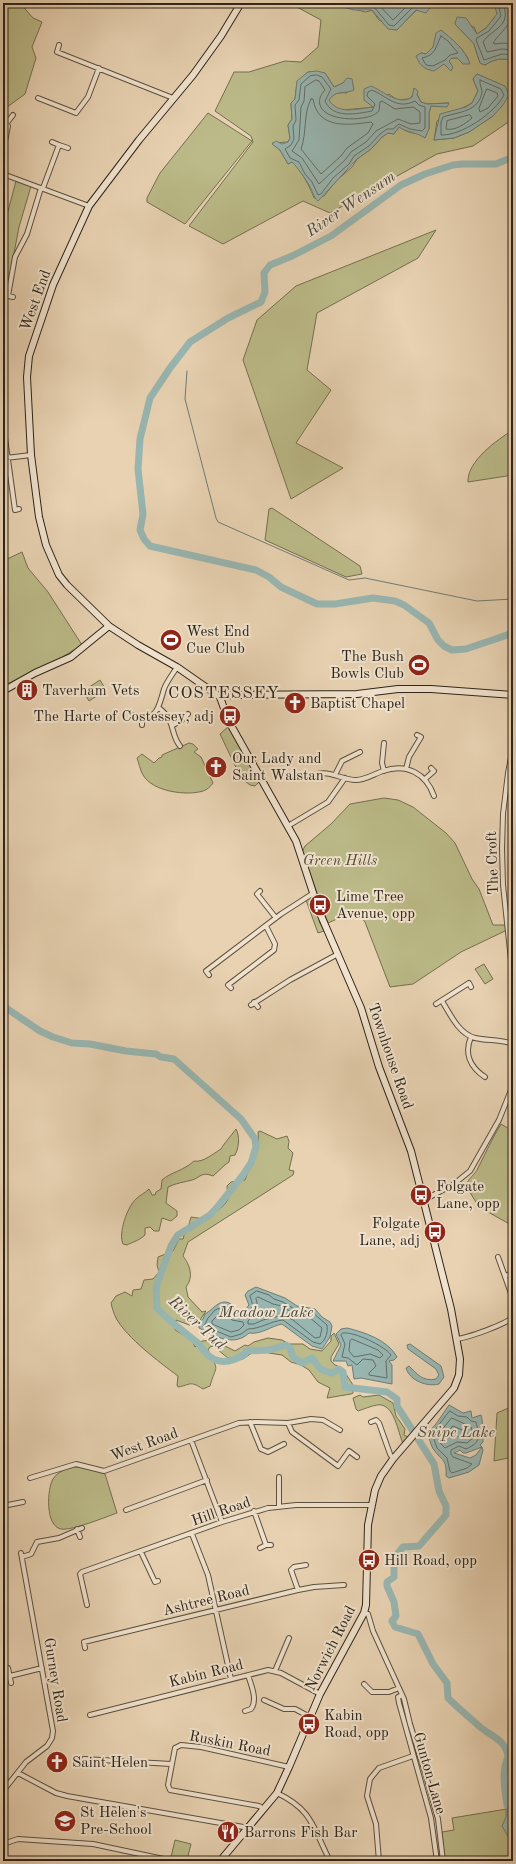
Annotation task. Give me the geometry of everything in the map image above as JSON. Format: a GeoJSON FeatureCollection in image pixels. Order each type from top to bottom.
{"type":"FeatureCollection","features":[{"type":"Feature","properties":{"kind":"street","name":"West End"},"geometry":{"type":"LineString","coordinates":[[220,697],[177,667],[138,645],[109,626],[67,585],[59,575],[46,545],[39,517],[31,455],[27,401],[29,356],[52,285],[89,206],[205,58],[241,3]]}},
{"type":"Feature","properties":{"kind":"street"},"geometry":{"type":"LineString","coordinates":[[59,45],[56,55],[99,68],[173,98]]}},
{"type":"Feature","properties":{"kind":"street"},"geometry":{"type":"LineString","coordinates":[[38,98],[45,99],[76,113],[88,97],[99,68]]}},
{"type":"Feature","properties":{"kind":"street"},"geometry":{"type":"LineString","coordinates":[[3,152],[8,128],[5,125],[13,115]]}},
{"type":"Feature","properties":{"kind":"street"},"geometry":{"type":"LineString","coordinates":[[52,142],[68,148]]}},
{"type":"Feature","properties":{"kind":"street"},"geometry":{"type":"LineString","coordinates":[[13,297],[7,298],[15,257],[27,234],[42,188],[59,145]]}},
{"type":"Feature","properties":{"kind":"street"},"geometry":{"type":"LineString","coordinates":[[3,174],[89,206]]}},
{"type":"Feature","properties":{"kind":"street"},"geometry":{"type":"LineString","coordinates":[[3,424],[6,458],[14,510],[19,509]]}},
{"type":"Feature","properties":{"kind":"street"},"geometry":{"type":"LineString","coordinates":[[6,458],[31,455]]}},
{"type":"Feature","properties":{"kind":"street"},"geometry":{"type":"LineString","coordinates":[[3,691],[35,673],[71,657],[109,626]]}},
{"type":"Feature","properties":{"kind":"street"},"geometry":{"type":"LineString","coordinates":[[134,715],[142,718],[154,713],[159,708],[164,688],[177,667]]}},
{"type":"Feature","properties":{"kind":"street"},"geometry":{"type":"LineString","coordinates":[[220,697],[232,695],[357,694],[398,689],[432,689],[513,695]]}},
{"type":"Feature","properties":{"kind":"street","name":"Townhouse Road"},"geometry":{"type":"LineString","coordinates":[[220,697],[228,720],[288,826],[301,855],[312,894],[361,1008],[381,1073],[407,1138],[424,1200],[451,1309],[460,1366],[456,1384],[417,1432]]}},
{"type":"Feature","properties":{"kind":"street"},"geometry":{"type":"LineString","coordinates":[[159,708],[172,725],[178,745]]}},
{"type":"Feature","properties":{"kind":"street"},"geometry":{"type":"LineString","coordinates":[[172,725],[187,717]]}},
{"type":"Feature","properties":{"kind":"street"},"geometry":{"type":"LineString","coordinates":[[142,718],[142,725]]}},
{"type":"Feature","properties":{"kind":"street"},"geometry":{"type":"LineString","coordinates":[[406,768],[409,757],[421,737]]}},
{"type":"Feature","properties":{"kind":"street"},"geometry":{"type":"LineString","coordinates":[[384,771],[382,763],[384,746],[389,749]]}},
{"type":"Feature","properties":{"kind":"street","name":"The Croft"},"geometry":{"type":"LineString","coordinates":[[513,747],[503,814],[502,849],[503,885],[513,979]]}},
{"type":"Feature","properties":{"kind":"street"},"geometry":{"type":"LineString","coordinates":[[335,775],[342,761],[357,752]]}},
{"type":"Feature","properties":{"kind":"street"},"geometry":{"type":"LineString","coordinates":[[314,775],[326,772],[344,778],[359,780],[393,768],[406,768],[420,775],[429,785],[434,796]]}},
{"type":"Feature","properties":{"kind":"street"},"geometry":{"type":"LineString","coordinates":[[425,780],[434,771]]}},
{"type":"Feature","properties":{"kind":"street"},"geometry":{"type":"LineString","coordinates":[[288,826],[328,802],[344,778]]}},
{"type":"Feature","properties":{"kind":"street"},"geometry":{"type":"LineString","coordinates":[[257,894],[276,918]]}},
{"type":"Feature","properties":{"kind":"street"},"geometry":{"type":"LineString","coordinates":[[206,971],[303,898],[312,894]]}},
{"type":"Feature","properties":{"kind":"street"},"geometry":{"type":"LineString","coordinates":[[231,988],[228,985],[274,950],[275,944],[266,926]]}},
{"type":"Feature","properties":{"kind":"street"},"geometry":{"type":"LineString","coordinates":[[258,1008],[252,1003],[338,954]]}},
{"type":"Feature","properties":{"kind":"street"},"geometry":{"type":"LineString","coordinates":[[436,1004],[469,983]]}},
{"type":"Feature","properties":{"kind":"street"},"geometry":{"type":"LineString","coordinates":[[442,1001],[461,1030],[471,1037],[500,1040],[513,1044]]}},
{"type":"Feature","properties":{"kind":"street"},"geometry":{"type":"LineString","coordinates":[[471,1037],[468,1043],[468,1054],[470,1061],[480,1074],[485,1077]]}},
{"type":"Feature","properties":{"kind":"street"},"geometry":{"type":"LineString","coordinates":[[477,1078],[480,1074]]}},
{"type":"Feature","properties":{"kind":"street"},"geometry":{"type":"LineString","coordinates":[[424,1200],[454,1184],[470,1171],[499,1120],[513,1085]]}},
{"type":"Feature","properties":{"kind":"street"},"geometry":{"type":"LineString","coordinates":[[508,1100],[513,1102]]}},
{"type":"Feature","properties":{"kind":"street"},"geometry":{"type":"LineString","coordinates":[[498,1257],[513,1299]]}},
{"type":"Feature","properties":{"kind":"street"},"geometry":{"type":"LineString","coordinates":[[505,1276],[513,1273]]}},
{"type":"Feature","properties":{"kind":"street"},"geometry":{"type":"LineString","coordinates":[[456,1339],[469,1337],[483,1330],[506,1323],[513,1317]]}},
{"type":"Feature","properties":{"kind":"street","name":"West Road"},"geometry":{"type":"LineString","coordinates":[[30,1478],[76,1464],[85,1465],[104,1471],[228,1426],[250,1422],[288,1424],[311,1419],[323,1420],[337,1424],[340,1430]]}},
{"type":"Feature","properties":{"kind":"street"},"geometry":{"type":"LineString","coordinates":[[371,1422],[376,1420],[379,1423],[393,1459]]}},
{"type":"Feature","properties":{"kind":"street"},"geometry":{"type":"LineString","coordinates":[[250,1422],[256,1445],[260,1449],[268,1452],[284,1444]]}},
{"type":"Feature","properties":{"kind":"street"},"geometry":{"type":"LineString","coordinates":[[288,1424],[292,1432],[340,1467],[351,1449],[357,1457]]}},
{"type":"Feature","properties":{"kind":"street","name":"Norwich Road"},"geometry":{"type":"LineString","coordinates":[[220,1861],[277,1793],[320,1694],[364,1613],[366,1605],[368,1525],[374,1490],[381,1476],[393,1459],[417,1432]]}},
{"type":"Feature","properties":{"kind":"street"},"geometry":{"type":"LineString","coordinates":[[191,1440],[222,1522]]}},
{"type":"Feature","properties":{"kind":"street"},"geometry":{"type":"LineString","coordinates":[[279,1477],[279,1506]]}},
{"type":"Feature","properties":{"kind":"street"},"geometry":{"type":"LineString","coordinates":[[126,1510],[207,1480]]}},
{"type":"Feature","properties":{"kind":"street"},"geometry":{"type":"LineString","coordinates":[[3,1506],[23,1502]]}},
{"type":"Feature","properties":{"kind":"street","name":"Hill Road"},"geometry":{"type":"LineString","coordinates":[[85,1603],[80,1574],[84,1569],[141,1552],[254,1511],[279,1506],[371,1505]]}},
{"type":"Feature","properties":{"kind":"street"},"geometry":{"type":"LineString","coordinates":[[254,1511],[266,1546]]}},
{"type":"Feature","properties":{"kind":"street","name":"Gurney Road"},"geometry":{"type":"LineString","coordinates":[[3,1791],[34,1754],[47,1746],[52,1738],[53,1731],[22,1555],[31,1554],[37,1542],[59,1538],[79,1529],[80,1537]]}},
{"type":"Feature","properties":{"kind":"street"},"geometry":{"type":"LineString","coordinates":[[192,1534],[208,1575],[231,1679]]}},
{"type":"Feature","properties":{"kind":"street"},"geometry":{"type":"LineString","coordinates":[[260,1548],[271,1545]]}},
{"type":"Feature","properties":{"kind":"street"},"geometry":{"type":"LineString","coordinates":[[141,1552],[155,1582],[158,1581]]}},
{"type":"Feature","properties":{"kind":"street"},"geometry":{"type":"LineString","coordinates":[[298,1590],[291,1570],[294,1567],[306,1565]]}},
{"type":"Feature","properties":{"kind":"street","name":"Ashtree Road"},"geometry":{"type":"LineString","coordinates":[[85,1648],[84,1642],[298,1590],[341,1584]]}},
{"type":"Feature","properties":{"kind":"street","name":"Gunton Lane"},"geometry":{"type":"LineString","coordinates":[[364,1613],[368,1614],[373,1631],[402,1695],[438,1819],[443,1861]]}},
{"type":"Feature","properties":{"kind":"street"},"geometry":{"type":"LineString","coordinates":[[289,1638],[275,1671],[320,1694]]}},
{"type":"Feature","properties":{"kind":"street"},"geometry":{"type":"LineString","coordinates":[[8,1668],[11,1683]]}},
{"type":"Feature","properties":{"kind":"street"},"geometry":{"type":"LineString","coordinates":[[10,1676],[42,1668]]}},
{"type":"Feature","properties":{"kind":"street","name":"Kabin Road"},"geometry":{"type":"LineString","coordinates":[[93,1713],[268,1670],[275,1671]]}},
{"type":"Feature","properties":{"kind":"street"},"geometry":{"type":"LineString","coordinates":[[248,1675],[254,1695],[254,1704],[257,1711]]}},
{"type":"Feature","properties":{"kind":"street"},"geometry":{"type":"LineString","coordinates":[[364,1684],[372,1692],[389,1692],[399,1688]]}},
{"type":"Feature","properties":{"kind":"street","name":"Gunton Lane"},"geometry":{"type":"LineString","coordinates":[[402,1695],[398,1697],[399,1703],[431,1818],[437,1861]]}},
{"type":"Feature","properties":{"kind":"street"},"geometry":{"type":"LineString","coordinates":[[264,1700],[284,1709],[295,1709],[310,1718]]}},
{"type":"Feature","properties":{"kind":"street"},"geometry":{"type":"LineString","coordinates":[[245,1711],[253,1708],[254,1704]]}},
{"type":"Feature","properties":{"kind":"street","name":"Ruskin Road"},"geometry":{"type":"LineString","coordinates":[[264,1809],[259,1806],[170,1790],[168,1785],[174,1750],[181,1745],[201,1747],[289,1767]]}},
{"type":"Feature","properties":{"kind":"street"},"geometry":{"type":"LineString","coordinates":[[379,1861],[376,1824],[367,1796],[370,1779],[379,1768],[413,1756]]}},
{"type":"Feature","properties":{"kind":"street"},"geometry":{"type":"LineString","coordinates":[[84,1759],[171,1764]]}},
{"type":"Feature","properties":{"kind":"street"},"geometry":{"type":"LineString","coordinates":[[18,1773],[56,1793],[67,1796],[249,1828]]}},
{"type":"Feature","properties":{"kind":"street"},"geometry":{"type":"LineString","coordinates":[[277,1793],[298,1804],[306,1813],[330,1861]]}},
{"type":"Feature","properties":{"kind":"street"},"geometry":{"type":"LineString","coordinates":[[3,1844],[18,1839],[93,1844],[173,1861]]}},
{"type":"Feature","properties":{"kind":"green space"},"geometry":{"type":"Polygon","coordinates":[[[3,3],[20,3],[33,18],[42,22],[32,47],[36,58],[25,94],[3,110],[3,3]]]}},
{"type":"Feature","properties":{"kind":"green space"},"geometry":{"type":"Polygon","coordinates":[[[293,3],[339,3],[340,6],[366,12],[372,10],[379,20],[396,30],[424,3],[494,3],[498,14],[486,28],[477,34],[474,27],[455,24],[474,44],[480,63],[485,65],[491,61],[504,59],[511,60],[513,57],[513,119],[473,146],[437,154],[330,213],[303,201],[223,244],[189,226],[253,142],[251,136],[215,111],[234,72],[249,72],[285,61],[301,62],[318,47],[321,20],[293,5],[293,3]],[[436,38],[433,47],[426,54],[421,53],[444,64],[452,58],[457,58],[463,64],[468,58],[460,47],[436,38]],[[308,72],[297,82],[295,99],[291,104],[292,119],[288,125],[290,138],[288,142],[272,143],[280,150],[288,164],[292,162],[295,164],[308,184],[314,198],[324,196],[336,181],[352,167],[357,159],[371,149],[382,137],[388,133],[394,134],[399,127],[414,133],[429,129],[429,113],[431,106],[449,103],[427,104],[421,102],[414,88],[414,94],[409,99],[397,100],[389,94],[374,107],[342,110],[334,108],[328,100],[336,94],[347,93],[343,83],[334,87],[325,73],[308,72]],[[477,74],[473,79],[478,91],[472,103],[437,121],[434,140],[454,138],[469,132],[493,116],[504,86],[477,74]]]}},
{"type":"Feature","properties":{"kind":"green space"},"geometry":{"type":"Polygon","coordinates":[[[208,113],[252,141],[185,224],[147,202],[147,198],[160,173],[208,113]]]}},
{"type":"Feature","properties":{"kind":"green space"},"geometry":{"type":"Polygon","coordinates":[[[16,181],[31,186],[19,227],[3,311],[3,230],[16,181]]]}},
{"type":"Feature","properties":{"kind":"green space"},"geometry":{"type":"Polygon","coordinates":[[[436,230],[418,258],[317,313],[307,370],[331,390],[296,443],[343,468],[291,499],[243,360],[257,320],[296,286],[436,230]]]}},
{"type":"Feature","properties":{"kind":"green space"},"geometry":{"type":"Polygon","coordinates":[[[513,430],[513,475],[468,482],[472,466],[484,452],[491,445],[513,430]]]}},
{"type":"Feature","properties":{"kind":"green space"},"geometry":{"type":"Polygon","coordinates":[[[272,508],[360,566],[362,574],[346,577],[265,540],[269,509],[272,508]]]}},
{"type":"Feature","properties":{"kind":"green space"},"geometry":{"type":"Polygon","coordinates":[[[22,552],[28,568],[48,592],[82,645],[56,661],[3,686],[3,561],[22,552]]]}},
{"type":"Feature","properties":{"kind":"green space","name":"The Bush Bowls Club"},"geometry":{"type":"Polygon","coordinates":[[[412,658],[425,658],[426,673],[412,673],[412,658]]]}},
{"type":"Feature","properties":{"kind":"green space"},"geometry":{"type":"Polygon","coordinates":[[[100,680],[106,690],[89,701],[83,691],[100,680]]]}},
{"type":"Feature","properties":{"kind":"green space"},"geometry":{"type":"Polygon","coordinates":[[[229,726],[259,782],[255,786],[250,785],[241,778],[220,734],[229,726]]]}},
{"type":"Feature","properties":{"kind":"green space"},"geometry":{"type":"Polygon","coordinates":[[[189,743],[193,744],[198,749],[194,752],[201,757],[213,783],[210,787],[203,791],[180,793],[162,789],[148,781],[143,775],[137,758],[142,754],[154,763],[162,757],[162,755],[189,743]]]}},
{"type":"Feature","properties":{"kind":"green space","name":"Green Hills"},"geometry":{"type":"Polygon","coordinates":[[[384,798],[398,800],[413,807],[446,833],[455,843],[472,879],[479,889],[493,925],[507,925],[505,931],[461,952],[413,984],[390,987],[365,922],[358,913],[348,914],[328,923],[302,852],[305,846],[331,824],[350,804],[384,798]]]}},
{"type":"Feature","properties":{"kind":"green space"},"geometry":{"type":"Polygon","coordinates":[[[308,898],[313,901],[320,918],[319,921],[324,931],[318,933],[306,900],[308,898]]]}},
{"type":"Feature","properties":{"kind":"green space"},"geometry":{"type":"Polygon","coordinates":[[[484,964],[493,979],[485,984],[475,969],[484,964]]]}},
{"type":"Feature","properties":{"kind":"green space"},"geometry":{"type":"Polygon","coordinates":[[[501,1124],[513,1131],[513,1226],[479,1207],[466,1186],[477,1170],[501,1124]]]}},
{"type":"Feature","properties":{"kind":"green space"},"geometry":{"type":"Polygon","coordinates":[[[236,1129],[238,1142],[235,1155],[230,1156],[229,1162],[213,1176],[206,1174],[168,1187],[166,1203],[177,1211],[177,1216],[171,1221],[162,1218],[159,1231],[154,1231],[150,1227],[145,1228],[145,1235],[143,1237],[127,1245],[123,1244],[122,1234],[124,1221],[129,1208],[136,1199],[149,1189],[152,1195],[155,1195],[156,1192],[161,1189],[162,1180],[166,1177],[186,1167],[194,1161],[201,1161],[205,1159],[221,1149],[236,1129]]]}},
{"type":"Feature","properties":{"kind":"green space"},"geometry":{"type":"Polygon","coordinates":[[[260,1131],[277,1139],[287,1136],[289,1141],[288,1148],[293,1153],[289,1170],[294,1171],[293,1175],[188,1242],[183,1256],[188,1263],[190,1271],[190,1279],[186,1287],[188,1297],[202,1312],[206,1311],[200,1320],[192,1326],[176,1320],[175,1330],[192,1340],[195,1347],[202,1341],[213,1340],[235,1351],[245,1345],[248,1346],[254,1342],[268,1338],[282,1340],[289,1344],[303,1344],[310,1349],[322,1351],[331,1341],[331,1336],[334,1333],[339,1344],[331,1357],[331,1361],[335,1365],[342,1368],[353,1385],[353,1393],[351,1394],[327,1398],[330,1388],[318,1382],[309,1370],[301,1365],[291,1362],[282,1355],[269,1353],[259,1348],[243,1359],[228,1358],[213,1346],[208,1350],[216,1368],[210,1386],[203,1389],[192,1384],[178,1387],[178,1376],[153,1357],[128,1334],[121,1326],[113,1311],[111,1303],[116,1296],[125,1292],[132,1296],[133,1290],[141,1289],[144,1280],[153,1279],[159,1272],[157,1265],[158,1257],[173,1251],[179,1239],[183,1239],[191,1217],[205,1218],[213,1214],[226,1203],[228,1199],[227,1186],[231,1182],[245,1180],[257,1151],[259,1139],[258,1132],[260,1131]]]}},
{"type":"Feature","properties":{"kind":"green space"},"geometry":{"type":"Polygon","coordinates":[[[360,1395],[363,1397],[379,1395],[393,1403],[396,1416],[405,1429],[404,1435],[408,1437],[403,1444],[394,1419],[388,1408],[383,1405],[377,1405],[358,1411],[353,1398],[360,1395]]]}},
{"type":"Feature","properties":{"kind":"green space"},"geometry":{"type":"Polygon","coordinates":[[[513,1406],[513,1457],[494,1461],[497,1413],[513,1406]]]}},
{"type":"Feature","properties":{"kind":"green space"},"geometry":{"type":"Polygon","coordinates":[[[77,1467],[88,1468],[105,1474],[117,1513],[80,1526],[61,1529],[52,1521],[49,1507],[49,1491],[55,1476],[67,1469],[77,1467]]]}},
{"type":"Feature","properties":{"kind":"green space"},"geometry":{"type":"Polygon","coordinates":[[[513,1808],[513,1861],[445,1861],[442,1832],[454,1830],[452,1818],[513,1808]]]}},
{"type":"Feature","properties":{"kind":"green space"},"geometry":{"type":"Polygon","coordinates":[[[175,1840],[191,1844],[187,1860],[171,1857],[175,1840]]]}},
{"type":"Feature","properties":{"kind":"water"},"geometry":{"type":"Polygon","coordinates":[[[339,3],[424,3],[430,8],[426,13],[416,10],[397,30],[388,29],[372,10],[354,10],[340,6],[339,3]]]}},
{"type":"Feature","properties":{"kind":"water"},"geometry":{"type":"Polygon","coordinates":[[[494,3],[513,3],[513,57],[511,60],[504,59],[491,61],[485,65],[480,63],[474,44],[455,24],[457,17],[466,18],[477,34],[486,28],[497,14],[494,3]]]}},
{"type":"Feature","properties":{"kind":"water"},"geometry":{"type":"Polygon","coordinates":[[[441,30],[462,49],[470,64],[463,64],[457,58],[452,58],[449,61],[453,67],[451,71],[444,64],[434,71],[421,65],[416,56],[421,53],[426,54],[433,47],[436,33],[441,30]]]}},
{"type":"Feature","properties":{"kind":"water"},"geometry":{"type":"Polygon","coordinates":[[[317,71],[325,73],[334,87],[343,83],[347,78],[352,79],[354,90],[335,94],[329,100],[337,108],[354,110],[373,107],[364,100],[364,89],[371,86],[396,99],[402,100],[412,97],[414,88],[418,91],[417,95],[421,102],[427,104],[449,103],[447,107],[431,106],[429,113],[429,129],[425,138],[399,127],[394,134],[388,133],[371,149],[357,159],[318,201],[296,166],[292,162],[288,164],[280,150],[272,144],[276,141],[282,144],[288,142],[290,138],[288,125],[292,119],[291,103],[295,99],[297,81],[308,72],[317,71]]]}},
{"type":"Feature","properties":{"kind":"water"},"geometry":{"type":"Polygon","coordinates":[[[477,74],[505,86],[509,95],[503,105],[493,116],[469,132],[454,138],[434,140],[440,114],[466,107],[472,103],[478,91],[473,79],[477,74]]]}},
{"type":"Feature","properties":{"kind":"water","name":"Meadow Lake"},"geometry":{"type":"Polygon","coordinates":[[[256,1287],[285,1298],[297,1306],[315,1309],[322,1317],[330,1322],[332,1326],[330,1337],[322,1349],[312,1346],[282,1324],[262,1332],[249,1333],[243,1337],[231,1340],[212,1335],[199,1328],[199,1322],[203,1319],[205,1314],[220,1303],[227,1302],[231,1304],[237,1313],[243,1313],[249,1305],[245,1295],[248,1291],[256,1287]]]}},
{"type":"Feature","properties":{"kind":"water"},"geometry":{"type":"Polygon","coordinates":[[[347,1328],[382,1341],[393,1351],[397,1357],[394,1360],[389,1361],[392,1365],[392,1384],[361,1378],[354,1379],[352,1365],[348,1366],[346,1361],[333,1361],[341,1345],[336,1334],[341,1329],[347,1328]]]}},
{"type":"Feature","properties":{"kind":"water"},"geometry":{"type":"Polygon","coordinates":[[[410,1344],[441,1366],[444,1377],[439,1384],[424,1384],[415,1380],[408,1373],[406,1368],[409,1366],[418,1374],[427,1379],[436,1379],[439,1375],[436,1369],[408,1349],[407,1345],[410,1344]]]}},
{"type":"Feature","properties":{"kind":"water","name":"Snipe Lake"},"geometry":{"type":"Polygon","coordinates":[[[449,1405],[463,1413],[471,1411],[472,1418],[481,1415],[483,1425],[483,1442],[480,1445],[482,1447],[483,1450],[479,1465],[469,1472],[449,1478],[446,1476],[445,1463],[437,1454],[426,1435],[436,1424],[449,1405]],[[482,1447],[466,1453],[463,1453],[460,1450],[454,1453],[470,1458],[476,1455],[482,1447]]]}},
{"type":"Feature","properties":{"kind":"water"},"geometry":{"type":"Polygon","coordinates":[[[506,1797],[510,1822],[508,1831],[513,1841],[513,1845],[502,1826],[506,1817],[506,1797]]]}},
{"type":"Feature","properties":{"kind":"waterway","name":"River Wensum"},"geometry":{"type":"LineString","coordinates":[[513,157],[496,164],[453,165],[425,174],[401,185],[331,236],[292,256],[270,265],[264,273],[265,292],[261,302],[228,318],[190,342],[150,398],[140,439],[138,469],[143,514],[140,530],[144,539],[150,546],[256,570],[269,577],[281,587],[317,604],[335,604],[373,598],[395,601],[404,605],[429,623],[438,640],[444,646],[452,650],[466,649],[513,633]]}},
{"type":"Feature","properties":{"kind":"waterway"},"geometry":{"type":"LineString","coordinates":[[187,371],[185,399],[218,522],[349,580],[365,578],[477,601],[513,599]]}},
{"type":"Feature","properties":{"kind":"waterway","name":"River Tud"},"geometry":{"type":"LineString","coordinates":[[3,1006],[40,1031],[72,1043],[90,1044],[126,1051],[156,1054],[161,1057],[174,1059],[241,1119],[255,1139],[256,1147],[251,1163],[243,1175],[210,1215],[178,1235],[171,1246],[156,1287],[157,1308],[199,1344],[209,1356],[219,1361],[238,1358],[245,1354],[246,1351],[269,1350],[286,1345],[290,1348],[293,1357],[302,1363],[312,1358],[319,1368],[323,1370],[332,1373],[339,1369],[343,1372],[345,1387],[387,1392],[397,1399],[397,1406],[434,1464],[439,1491],[446,1506],[446,1515],[419,1546],[403,1547],[394,1558],[394,1577],[387,1582],[387,1586],[394,1602],[396,1616],[392,1621],[395,1627],[418,1634],[433,1664],[447,1683],[448,1698],[479,1726],[497,1738],[504,1746],[508,1757],[504,1775],[507,1805]]}},
{"type":"Feature","properties":{"kind":"place","name":"West End Cue Club"},"geometry":{"type":"Point","coordinates":[171,640]}},
{"type":"Feature","properties":{"kind":"place","name":"The Bush Bowls Club"},"geometry":{"type":"Point","coordinates":[419,665]}},
{"type":"Feature","properties":{"kind":"place","name":"Taverham Vets"},"geometry":{"type":"Point","coordinates":[27,690]}},
{"type":"Feature","properties":{"kind":"place","name":"Baptist Chapel"},"geometry":{"type":"Point","coordinates":[295,703]}},
{"type":"Feature","properties":{"kind":"place","name":"The Harte of Costessey, adj"},"geometry":{"type":"Point","coordinates":[230,716]}},
{"type":"Feature","properties":{"kind":"place","name":"Our Lady and Saint Walstan"},"geometry":{"type":"Point","coordinates":[216,767]}},
{"type":"Feature","properties":{"kind":"place","name":"Lime Tree Avenue, opp"},"geometry":{"type":"Point","coordinates":[320,905]}},
{"type":"Feature","properties":{"kind":"place","name":"Folgate Lane, opp"},"geometry":{"type":"Point","coordinates":[421,1195]}},
{"type":"Feature","properties":{"kind":"place","name":"Folgate Lane, adj"},"geometry":{"type":"Point","coordinates":[435,1232]}},
{"type":"Feature","properties":{"kind":"place","name":"Hill Road, opp"},"geometry":{"type":"Point","coordinates":[369,1560]}},
{"type":"Feature","properties":{"kind":"place","name":"Kabin Road, opp"},"geometry":{"type":"Point","coordinates":[309,1724]}},
{"type":"Feature","properties":{"kind":"place","name":"Saint Helen"},"geometry":{"type":"Point","coordinates":[57,1762]}},
{"type":"Feature","properties":{"kind":"place","name":"St Helen's Pre-School"},"geometry":{"type":"Point","coordinates":[65,1821]}},
{"type":"Feature","properties":{"kind":"place","name":"Barrons Fish Bar"},"geometry":{"type":"Point","coordinates":[228,1832]}},
{"type":"Feature","properties":{"kind":"district","name":"COSTESSEY"},"geometry":{"type":"Point","coordinates":[224,692]}}]}
